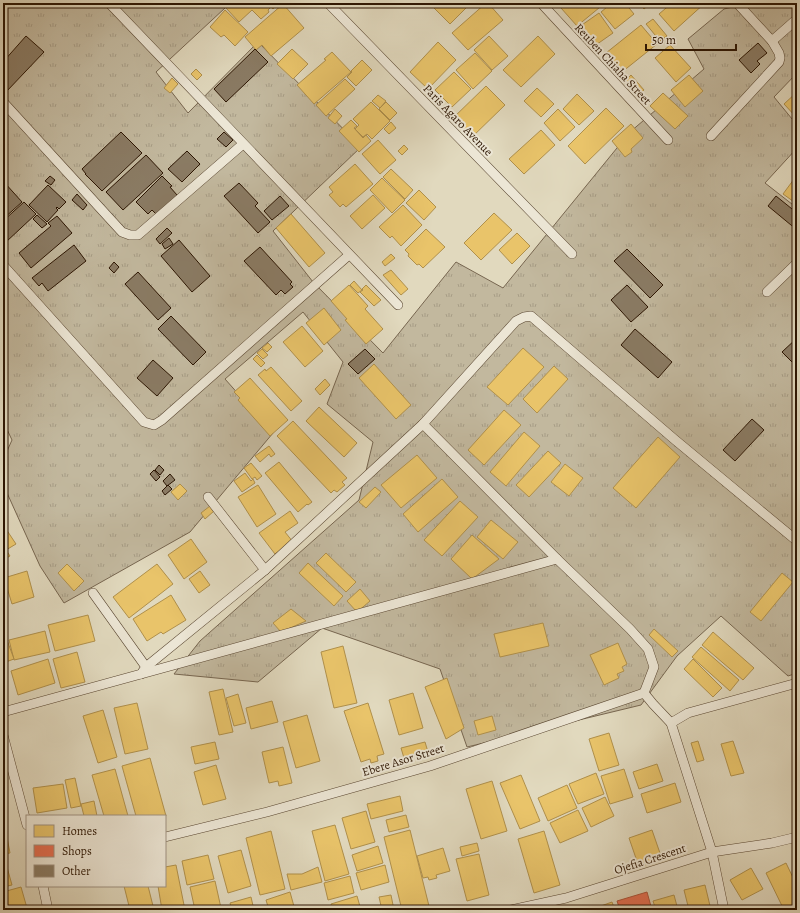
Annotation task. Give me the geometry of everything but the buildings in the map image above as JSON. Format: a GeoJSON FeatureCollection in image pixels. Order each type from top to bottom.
{"type":"FeatureCollection","features":[{"type":"Feature","properties":{"kind":"street"},"geometry":{"type":"LineString","coordinates":[[109,3],[398,305]]}},
{"type":"Feature","properties":{"kind":"street","name":"Paris Agaro Avenue"},"geometry":{"type":"LineString","coordinates":[[328,3],[572,254]]}},
{"type":"Feature","properties":{"kind":"street","name":"Reuben Chiaha Street"},"geometry":{"type":"LineString","coordinates":[[541,3],[668,140]]}},
{"type":"Feature","properties":{"kind":"street"},"geometry":{"type":"LineString","coordinates":[[711,136],[779,62],[780,58],[779,53],[772,41],[737,3]]}},
{"type":"Feature","properties":{"kind":"street"},"geometry":{"type":"LineString","coordinates":[[772,41],[797,19]]}},
{"type":"Feature","properties":{"kind":"street"},"geometry":{"type":"LineString","coordinates":[[3,102],[122,232],[130,235],[138,235],[243,144]]}},
{"type":"Feature","properties":{"kind":"street"},"geometry":{"type":"LineString","coordinates":[[3,265],[144,422],[154,425],[162,420],[349,255]]}},
{"type":"Feature","properties":{"kind":"street"},"geometry":{"type":"LineString","coordinates":[[767,292],[797,263]]}},
{"type":"Feature","properties":{"kind":"street"},"geometry":{"type":"LineString","coordinates":[[144,670],[265,570],[423,424],[516,320],[524,317],[531,316],[674,439],[797,541]]}},
{"type":"Feature","properties":{"kind":"street"},"geometry":{"type":"LineString","coordinates":[[423,424],[557,559],[630,628],[648,649],[654,667],[644,693],[671,723],[712,852],[724,910]]}},
{"type":"Feature","properties":{"kind":"street"},"geometry":{"type":"LineString","coordinates":[[208,497],[265,570]]}},
{"type":"Feature","properties":{"kind":"street"},"geometry":{"type":"LineString","coordinates":[[3,712],[144,670],[557,559]]}},
{"type":"Feature","properties":{"kind":"street"},"geometry":{"type":"LineString","coordinates":[[93,593],[144,670]]}},
{"type":"Feature","properties":{"kind":"street"},"geometry":{"type":"LineString","coordinates":[[671,723],[688,713],[797,683]]}},
{"type":"Feature","properties":{"kind":"street","name":"Ebere Asor Street"},"geometry":{"type":"LineString","coordinates":[[166,837],[267,812],[430,766],[644,693]]}},
{"type":"Feature","properties":{"kind":"street"},"geometry":{"type":"LineString","coordinates":[[3,735],[26,821]]}},
{"type":"Feature","properties":{"kind":"street","name":"Ojefia Crescent"},"geometry":{"type":"LineString","coordinates":[[511,910],[566,898],[712,852],[797,837]]}},
{"type":"Feature","properties":{"kind":"street"},"geometry":{"type":"LineString","coordinates":[[43,887],[48,910]]}},
{"type":"Feature","properties":{"kind":"green space"},"geometry":{"type":"Polygon","coordinates":[[[3,3],[96,3],[98,5],[100,3],[220,3],[225,8],[156,72],[188,113],[258,42],[361,147],[273,231],[313,282],[383,353],[456,262],[503,288],[630,132],[704,69],[688,39],[724,9],[749,3],[797,3],[797,73],[774,97],[797,125],[797,148],[765,183],[797,208],[797,673],[788,676],[721,616],[677,656],[641,705],[467,747],[440,669],[322,628],[258,682],[174,674],[200,641],[359,500],[373,442],[327,404],[343,362],[303,312],[225,379],[273,433],[190,532],[64,603],[40,566],[3,484],[3,460],[12,440],[3,421],[3,3]]]}}]}
